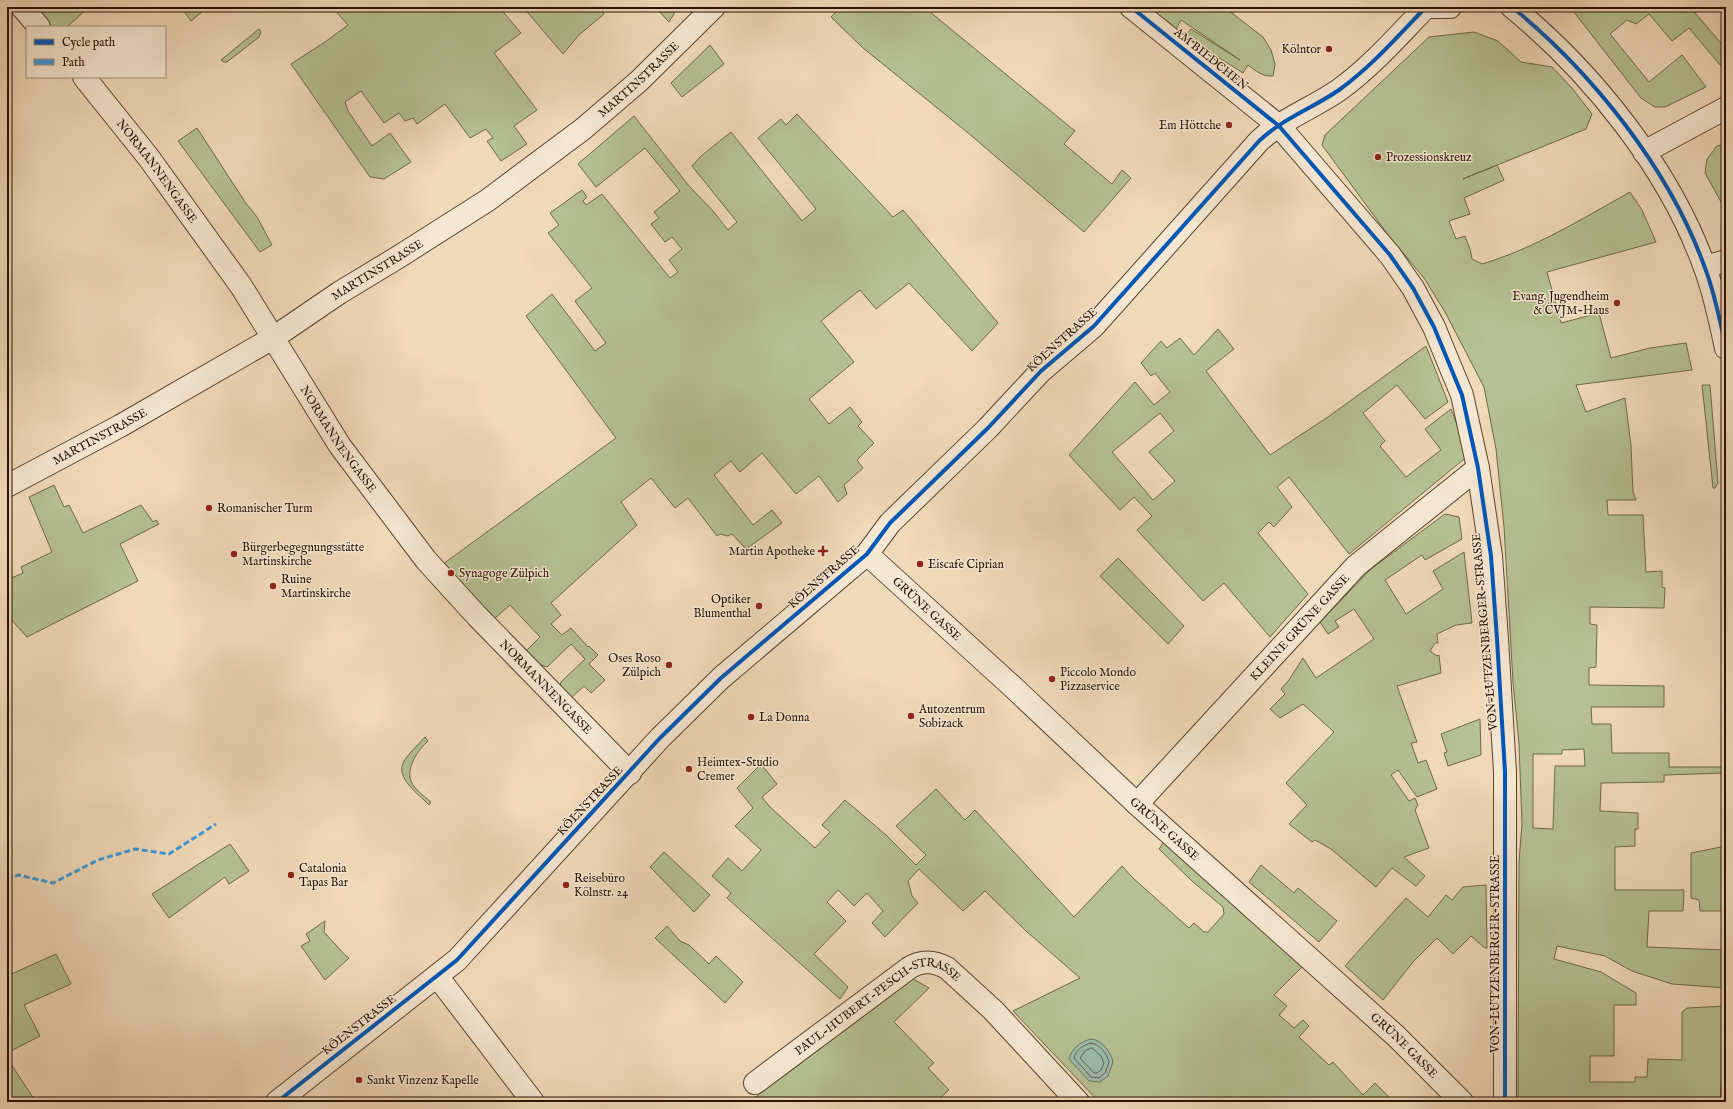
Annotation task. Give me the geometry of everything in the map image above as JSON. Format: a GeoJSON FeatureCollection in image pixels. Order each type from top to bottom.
{"type":"FeatureCollection","features":[{"type":"Feature","properties":{"kind":"street"},"geometry":{"type":"LineString","coordinates":[[22,7],[38,26]]}},
{"type":"Feature","properties":{"kind":"street","name":"MARTINSTRASSE"},"geometry":{"type":"LineString","coordinates":[[7,486],[120,426],[273,338],[339,293],[458,220],[555,151],[639,81],[714,7]]}},
{"type":"Feature","properties":{"kind":"street","name":"AM BILDCHEN"},"geometry":{"type":"LineString","coordinates":[[1130,7],[1279,126]]}},
{"type":"Feature","properties":{"kind":"street","name":"KÖLNSTRASSE"},"geometry":{"type":"LineString","coordinates":[[277,1102],[457,960],[630,773],[660,738],[721,678],[867,554],[890,523],[988,428],[1041,371],[1094,326],[1259,142],[1279,126],[1326,99],[1353,79],[1426,7]]}},
{"type":"Feature","properties":{"kind":"street"},"geometry":{"type":"LineString","coordinates":[[1429,7],[1450,7]]}},
{"type":"Feature","properties":{"kind":"street"},"geometry":{"type":"LineString","coordinates":[[1512,7],[1566,57],[1606,100],[1644,152],[1693,238],[1713,291],[1726,348]]}},
{"type":"Feature","properties":{"kind":"street","name":"NORMANNENGASSE"},"geometry":{"type":"LineString","coordinates":[[85,78],[149,158],[241,286],[348,458],[426,560],[477,616],[630,773]]}},
{"type":"Feature","properties":{"kind":"street"},"geometry":{"type":"LineString","coordinates":[[1644,152],[1726,108]]}},
{"type":"Feature","properties":{"kind":"street","name":"VON-LUTZENBERGER-STRASSE"},"geometry":{"type":"LineString","coordinates":[[1279,126],[1390,255],[1413,288],[1434,327],[1456,376],[1467,413],[1478,468],[1491,556],[1505,772],[1505,1102]]}},
{"type":"Feature","properties":{"kind":"street"},"geometry":{"type":"LineString","coordinates":[[1705,267],[1726,261]]}},
{"type":"Feature","properties":{"kind":"street","name":"KLEINE GRÜNE GASSE"},"geometry":{"type":"LineString","coordinates":[[1137,804],[1356,566],[1478,468]]}},
{"type":"Feature","properties":{"kind":"street","name":"GRÜNE GASSE"},"geometry":{"type":"LineString","coordinates":[[867,554],[1014,688],[1137,804],[1396,1036],[1462,1102]]}},
{"type":"Feature","properties":{"kind":"street","name":"PAUL-HUBERT-PESCH-STRASSE"},"geometry":{"type":"LineString","coordinates":[[755,1083],[909,968],[929,962],[940,964],[947,968],[993,1010],[1078,1102]]}},
{"type":"Feature","properties":{"kind":"street"},"geometry":{"type":"LineString","coordinates":[[437,976],[534,1102]]}},
{"type":"Feature","properties":{"kind":"green space"},"geometry":{"type":"Polygon","coordinates":[[[39,7],[89,7],[68,26],[50,26],[37,10],[39,7]]]}},
{"type":"Feature","properties":{"kind":"green space"},"geometry":{"type":"Polygon","coordinates":[[[181,7],[208,7],[191,21],[181,7]]]}},
{"type":"Feature","properties":{"kind":"green space"},"geometry":{"type":"Polygon","coordinates":[[[332,7],[499,7],[521,33],[494,53],[537,110],[514,126],[527,144],[501,161],[487,141],[493,138],[486,129],[470,138],[445,104],[417,124],[413,118],[405,121],[399,113],[384,123],[361,91],[345,102],[348,111],[372,146],[390,133],[411,162],[384,179],[370,177],[291,64],[348,25],[332,7]]]}},
{"type":"Feature","properties":{"kind":"green space"},"geometry":{"type":"Polygon","coordinates":[[[523,7],[599,7],[604,14],[579,35],[563,54],[523,7]]]}},
{"type":"Feature","properties":{"kind":"green space"},"geometry":{"type":"Polygon","coordinates":[[[655,7],[678,7],[669,22],[655,7]]]}},
{"type":"Feature","properties":{"kind":"green space"},"geometry":{"type":"Polygon","coordinates":[[[834,7],[924,7],[1075,131],[1064,144],[1112,184],[1122,170],[1131,178],[1084,232],[967,132],[863,48],[831,17],[838,10],[834,7]]]}},
{"type":"Feature","properties":{"kind":"green space"},"geometry":{"type":"Polygon","coordinates":[[[1148,7],[1224,7],[1263,37],[1271,50],[1275,64],[1273,76],[1263,75],[1248,65],[1243,73],[1185,36],[1191,29],[1240,60],[1181,20],[1176,29],[1148,7]]]}},
{"type":"Feature","properties":{"kind":"green space"},"geometry":{"type":"Polygon","coordinates":[[[1570,7],[1690,7],[1726,49],[1726,72],[1689,28],[1672,41],[1649,14],[1636,24],[1627,20],[1610,34],[1649,82],[1682,55],[1706,87],[1665,107],[1655,107],[1641,98],[1570,7]]]}},
{"type":"Feature","properties":{"kind":"green space"},"geometry":{"type":"Polygon","coordinates":[[[259,29],[261,32],[259,37],[227,62],[221,60],[259,29]]]}},
{"type":"Feature","properties":{"kind":"green space"},"geometry":{"type":"Polygon","coordinates":[[[1474,32],[1498,41],[1521,62],[1552,67],[1572,88],[1592,114],[1586,129],[1497,165],[1504,180],[1464,198],[1470,214],[1449,221],[1456,239],[1465,236],[1472,259],[1482,264],[1521,250],[1558,232],[1630,192],[1642,210],[1656,242],[1547,272],[1561,323],[1599,313],[1611,358],[1650,348],[1686,343],[1692,370],[1576,385],[1586,412],[1625,398],[1631,446],[1633,492],[1636,500],[1607,500],[1608,515],[1643,515],[1646,572],[1662,571],[1662,587],[1665,588],[1664,608],[1590,607],[1590,624],[1597,625],[1596,667],[1589,668],[1589,685],[1664,686],[1664,707],[1591,707],[1592,724],[1611,724],[1612,753],[1669,753],[1669,767],[1726,767],[1726,773],[1664,775],[1664,782],[1601,783],[1600,811],[1638,813],[1638,829],[1635,829],[1635,846],[1615,847],[1615,890],[1684,890],[1683,911],[1649,911],[1647,947],[1726,950],[1726,988],[1672,984],[1632,971],[1605,956],[1557,946],[1554,959],[1601,972],[1636,993],[1636,1005],[1614,1005],[1614,1056],[1590,1056],[1590,1082],[1635,1082],[1635,1077],[1647,1077],[1648,1059],[1682,1060],[1682,1012],[1687,1008],[1726,1006],[1720,1102],[1518,1102],[1519,862],[1522,824],[1519,744],[1513,682],[1504,527],[1496,449],[1484,387],[1445,312],[1424,278],[1389,236],[1322,145],[1325,135],[1429,37],[1474,32]],[[1584,749],[1562,750],[1562,754],[1533,754],[1533,828],[1553,829],[1555,766],[1585,766],[1584,749]]]}},
{"type":"Feature","properties":{"kind":"green space"},"geometry":{"type":"Polygon","coordinates":[[[710,45],[724,64],[682,97],[671,83],[710,45]]]}},
{"type":"Feature","properties":{"kind":"green space"},"geometry":{"type":"Polygon","coordinates":[[[797,114],[893,217],[903,210],[998,323],[972,351],[909,283],[876,309],[860,290],[821,321],[854,362],[809,399],[829,424],[850,407],[862,422],[858,426],[874,443],[857,460],[863,468],[844,485],[847,494],[838,502],[819,476],[796,494],[762,453],[740,472],[731,461],[714,475],[753,525],[772,510],[782,523],[746,549],[732,534],[728,536],[720,534],[717,536],[688,498],[675,508],[651,478],[621,502],[637,525],[551,603],[561,615],[551,624],[562,635],[571,628],[588,647],[589,646],[598,655],[589,664],[605,680],[591,693],[584,686],[571,698],[560,686],[561,682],[585,659],[571,644],[547,667],[541,665],[526,651],[540,637],[510,605],[494,619],[443,564],[616,438],[526,316],[552,294],[595,351],[606,343],[575,301],[592,288],[548,233],[559,225],[550,213],[582,190],[587,197],[583,201],[586,205],[602,194],[670,278],[678,272],[669,260],[682,249],[672,237],[665,242],[651,224],[659,218],[654,212],[680,191],[645,148],[596,187],[578,164],[634,116],[689,186],[713,211],[728,230],[737,222],[692,166],[701,156],[731,132],[802,221],[816,209],[758,138],[781,119],[786,125],[797,114]]]}},
{"type":"Feature","properties":{"kind":"green space"},"geometry":{"type":"Polygon","coordinates":[[[197,128],[245,202],[257,217],[272,245],[260,252],[178,141],[197,128]]]}},
{"type":"Feature","properties":{"kind":"green space"},"geometry":{"type":"Polygon","coordinates":[[[1726,144],[1726,211],[1705,173],[1707,159],[1717,146],[1726,144]]]}},
{"type":"Feature","properties":{"kind":"green space"},"geometry":{"type":"Polygon","coordinates":[[[1218,329],[1234,349],[1206,371],[1270,455],[1328,417],[1426,346],[1448,402],[1425,419],[1397,385],[1363,413],[1385,441],[1380,446],[1406,477],[1441,450],[1425,429],[1451,409],[1469,455],[1349,554],[1289,477],[1277,487],[1292,507],[1274,527],[1269,522],[1258,533],[1308,594],[1270,637],[1224,583],[1203,601],[1137,530],[1152,516],[1134,497],[1120,510],[1069,455],[1135,382],[1154,405],[1170,392],[1155,373],[1151,376],[1141,363],[1161,341],[1167,348],[1180,338],[1194,355],[1218,329]],[[1160,413],[1112,452],[1153,500],[1175,481],[1149,452],[1174,431],[1160,413]]]}},
{"type":"Feature","properties":{"kind":"green space"},"geometry":{"type":"Polygon","coordinates":[[[1702,385],[1710,385],[1718,483],[1715,488],[1713,488],[1702,385]]]}},
{"type":"Feature","properties":{"kind":"green space"},"geometry":{"type":"Polygon","coordinates":[[[54,485],[64,507],[69,505],[83,533],[141,505],[153,522],[156,520],[159,524],[120,544],[138,581],[27,637],[7,615],[7,580],[23,573],[21,567],[52,552],[29,497],[54,485]]]}},
{"type":"Feature","properties":{"kind":"green space"},"geometry":{"type":"Polygon","coordinates":[[[1445,514],[1459,517],[1462,539],[1425,560],[1422,555],[1385,580],[1406,614],[1443,589],[1433,571],[1464,552],[1472,623],[1456,625],[1437,634],[1438,643],[1435,643],[1430,651],[1437,656],[1439,655],[1441,673],[1397,686],[1417,742],[1411,743],[1418,763],[1426,760],[1437,789],[1417,797],[1398,770],[1391,775],[1409,801],[1415,798],[1418,805],[1415,810],[1429,848],[1404,857],[1425,876],[1416,886],[1392,868],[1376,887],[1331,849],[1315,840],[1312,842],[1289,824],[1307,805],[1286,783],[1334,732],[1303,704],[1280,718],[1270,709],[1285,694],[1281,689],[1289,680],[1303,658],[1316,678],[1374,639],[1354,609],[1335,621],[1339,627],[1328,634],[1320,622],[1371,569],[1445,514]]]}},
{"type":"Feature","properties":{"kind":"green space"},"geometry":{"type":"Polygon","coordinates":[[[1118,558],[1184,626],[1168,644],[1100,576],[1118,558]]]}},
{"type":"Feature","properties":{"kind":"green space"},"geometry":{"type":"Polygon","coordinates":[[[1480,719],[1481,755],[1448,766],[1444,753],[1447,752],[1441,734],[1480,719]]]}},
{"type":"Feature","properties":{"kind":"green space"},"geometry":{"type":"Polygon","coordinates":[[[425,737],[428,741],[420,749],[414,759],[410,770],[410,776],[415,787],[431,802],[429,805],[409,786],[402,774],[404,761],[425,737]]]}},
{"type":"Feature","properties":{"kind":"green space"},"geometry":{"type":"Polygon","coordinates":[[[761,764],[777,784],[762,797],[769,806],[815,848],[830,832],[822,825],[845,800],[886,835],[916,865],[926,855],[896,826],[936,789],[965,820],[975,810],[1074,917],[1122,866],[1133,878],[1189,928],[1194,923],[1204,932],[1208,932],[1224,914],[1223,907],[1192,881],[1159,849],[1165,840],[1303,966],[1274,995],[1287,1006],[1279,1015],[1294,1028],[1303,1020],[1309,1026],[1299,1037],[1329,1065],[1333,1062],[1363,1095],[1375,1083],[1392,1100],[1391,1102],[1099,1102],[1013,1011],[1080,978],[1026,931],[985,891],[963,911],[919,869],[908,881],[912,896],[918,903],[885,937],[872,923],[883,911],[867,893],[854,906],[838,890],[827,902],[846,921],[814,954],[848,987],[840,999],[727,898],[731,893],[712,876],[728,858],[742,871],[761,850],[735,826],[753,808],[737,788],[761,764]]]}},
{"type":"Feature","properties":{"kind":"green space"},"geometry":{"type":"Polygon","coordinates":[[[230,844],[249,871],[229,884],[225,877],[169,918],[152,894],[230,844]]]}},
{"type":"Feature","properties":{"kind":"green space"},"geometry":{"type":"Polygon","coordinates":[[[1726,846],[1726,911],[1700,911],[1699,900],[1691,898],[1691,853],[1726,846]]]}},
{"type":"Feature","properties":{"kind":"green space"},"geometry":{"type":"Polygon","coordinates":[[[664,852],[710,895],[694,912],[650,867],[664,852]]]}},
{"type":"Feature","properties":{"kind":"green space"},"geometry":{"type":"Polygon","coordinates":[[[1261,865],[1294,893],[1298,888],[1337,921],[1319,942],[1249,882],[1261,865]]]}},
{"type":"Feature","properties":{"kind":"green space"},"geometry":{"type":"Polygon","coordinates":[[[1486,885],[1487,948],[1471,936],[1453,954],[1437,938],[1413,962],[1383,1000],[1345,966],[1406,898],[1428,917],[1446,895],[1452,900],[1463,887],[1486,885]]]}},
{"type":"Feature","properties":{"kind":"green space"},"geometry":{"type":"Polygon","coordinates":[[[325,921],[324,932],[349,958],[325,980],[301,946],[310,941],[306,934],[325,921]]]}},
{"type":"Feature","properties":{"kind":"green space"},"geometry":{"type":"Polygon","coordinates":[[[667,926],[680,941],[689,945],[709,964],[716,956],[743,982],[725,1003],[655,938],[667,926]]]}},
{"type":"Feature","properties":{"kind":"green space"},"geometry":{"type":"Polygon","coordinates":[[[56,954],[71,984],[24,1005],[40,1036],[7,1053],[7,976],[56,954]]]}},
{"type":"Feature","properties":{"kind":"green space"},"geometry":{"type":"Polygon","coordinates":[[[913,979],[929,988],[894,1022],[934,1063],[928,1068],[949,1090],[941,1097],[945,1102],[749,1102],[913,979]]]}},
{"type":"Feature","properties":{"kind":"green space"},"geometry":{"type":"Polygon","coordinates":[[[9,1061],[36,1102],[7,1102],[7,1062],[9,1061]]]}},
{"type":"Feature","properties":{"kind":"water"},"geometry":{"type":"Polygon","coordinates":[[[1091,1039],[1099,1042],[1105,1047],[1113,1062],[1108,1076],[1100,1082],[1089,1081],[1069,1059],[1077,1046],[1091,1039]]]}},
{"type":"Feature","properties":{"kind":"marked path"},"geometry":{"type":"LineString","coordinates":[[7,880],[18,875],[53,883],[98,860],[135,849],[169,854],[216,824]]}},
{"type":"Feature","properties":{"kind":"cycle path"},"geometry":{"type":"LineString","coordinates":[[1131,7],[1279,126],[1390,255],[1413,288],[1434,327],[1462,395],[1478,468],[1491,556],[1497,639],[1505,772],[1505,1102]]}},
{"type":"Feature","properties":{"kind":"cycle path"},"geometry":{"type":"LineString","coordinates":[[277,1102],[457,960],[660,738],[721,678],[867,554],[890,523],[988,428],[1041,371],[1094,326],[1259,141],[1278,126],[1339,90],[1351,81],[1384,51],[1426,7]]}},
{"type":"Feature","properties":{"kind":"cycle path"},"geometry":{"type":"LineString","coordinates":[[1512,7],[1542,33],[1599,93],[1626,126],[1650,160],[1690,231],[1705,268],[1709,278],[1726,348]]}},
{"type":"Feature","properties":{"kind":"place","name":"Kölntor"},"geometry":{"type":"Point","coordinates":[1329,49]}},
{"type":"Feature","properties":{"kind":"place","name":"Em Höttche"},"geometry":{"type":"Point","coordinates":[1229,125]}},
{"type":"Feature","properties":{"kind":"place","name":"Prozessionskreuz"},"geometry":{"type":"Point","coordinates":[1378,157]}},
{"type":"Feature","properties":{"kind":"place","name":"Evang. Jugendheim & CVJM-Haus"},"geometry":{"type":"Point","coordinates":[1617,303]}},
{"type":"Feature","properties":{"kind":"place","name":"Romanischer Turm"},"geometry":{"type":"Point","coordinates":[209,508]}},
{"type":"Feature","properties":{"kind":"place","name":"Martin Apotheke"},"geometry":{"type":"Point","coordinates":[823,551]}},
{"type":"Feature","properties":{"kind":"place","name":"Bürgerbegegnungsstätte Martinskirche"},"geometry":{"type":"Point","coordinates":[234,554]}},
{"type":"Feature","properties":{"kind":"place","name":"Eiscafe Ciprian"},"geometry":{"type":"Point","coordinates":[920,564]}},
{"type":"Feature","properties":{"kind":"place","name":"Synagoge Zülpich"},"geometry":{"type":"Point","coordinates":[451,573]}},
{"type":"Feature","properties":{"kind":"place","name":"Ruine Martinskirche"},"geometry":{"type":"Point","coordinates":[273,586]}},
{"type":"Feature","properties":{"kind":"place","name":"Optiker Blumenthal"},"geometry":{"type":"Point","coordinates":[759,606]}},
{"type":"Feature","properties":{"kind":"place","name":"Oses Roso Zülpich"},"geometry":{"type":"Point","coordinates":[669,665]}},
{"type":"Feature","properties":{"kind":"place","name":"Piccolo Mondo Pizzaservice"},"geometry":{"type":"Point","coordinates":[1052,679]}},
{"type":"Feature","properties":{"kind":"place","name":"Autozentrum Sobizack"},"geometry":{"type":"Point","coordinates":[911,716]}},
{"type":"Feature","properties":{"kind":"place","name":"La Donna"},"geometry":{"type":"Point","coordinates":[751,717]}},
{"type":"Feature","properties":{"kind":"place","name":"Heimtex-Studio Cremer"},"geometry":{"type":"Point","coordinates":[689,769]}},
{"type":"Feature","properties":{"kind":"place","name":"Catalonia Tapas Bar"},"geometry":{"type":"Point","coordinates":[291,875]}},
{"type":"Feature","properties":{"kind":"place","name":"Reisebüro Kölnstr. 24"},"geometry":{"type":"Point","coordinates":[566,885]}},
{"type":"Feature","properties":{"kind":"place","name":"Sankt Vinzenz Kapelle"},"geometry":{"type":"Point","coordinates":[359,1080]}}]}
